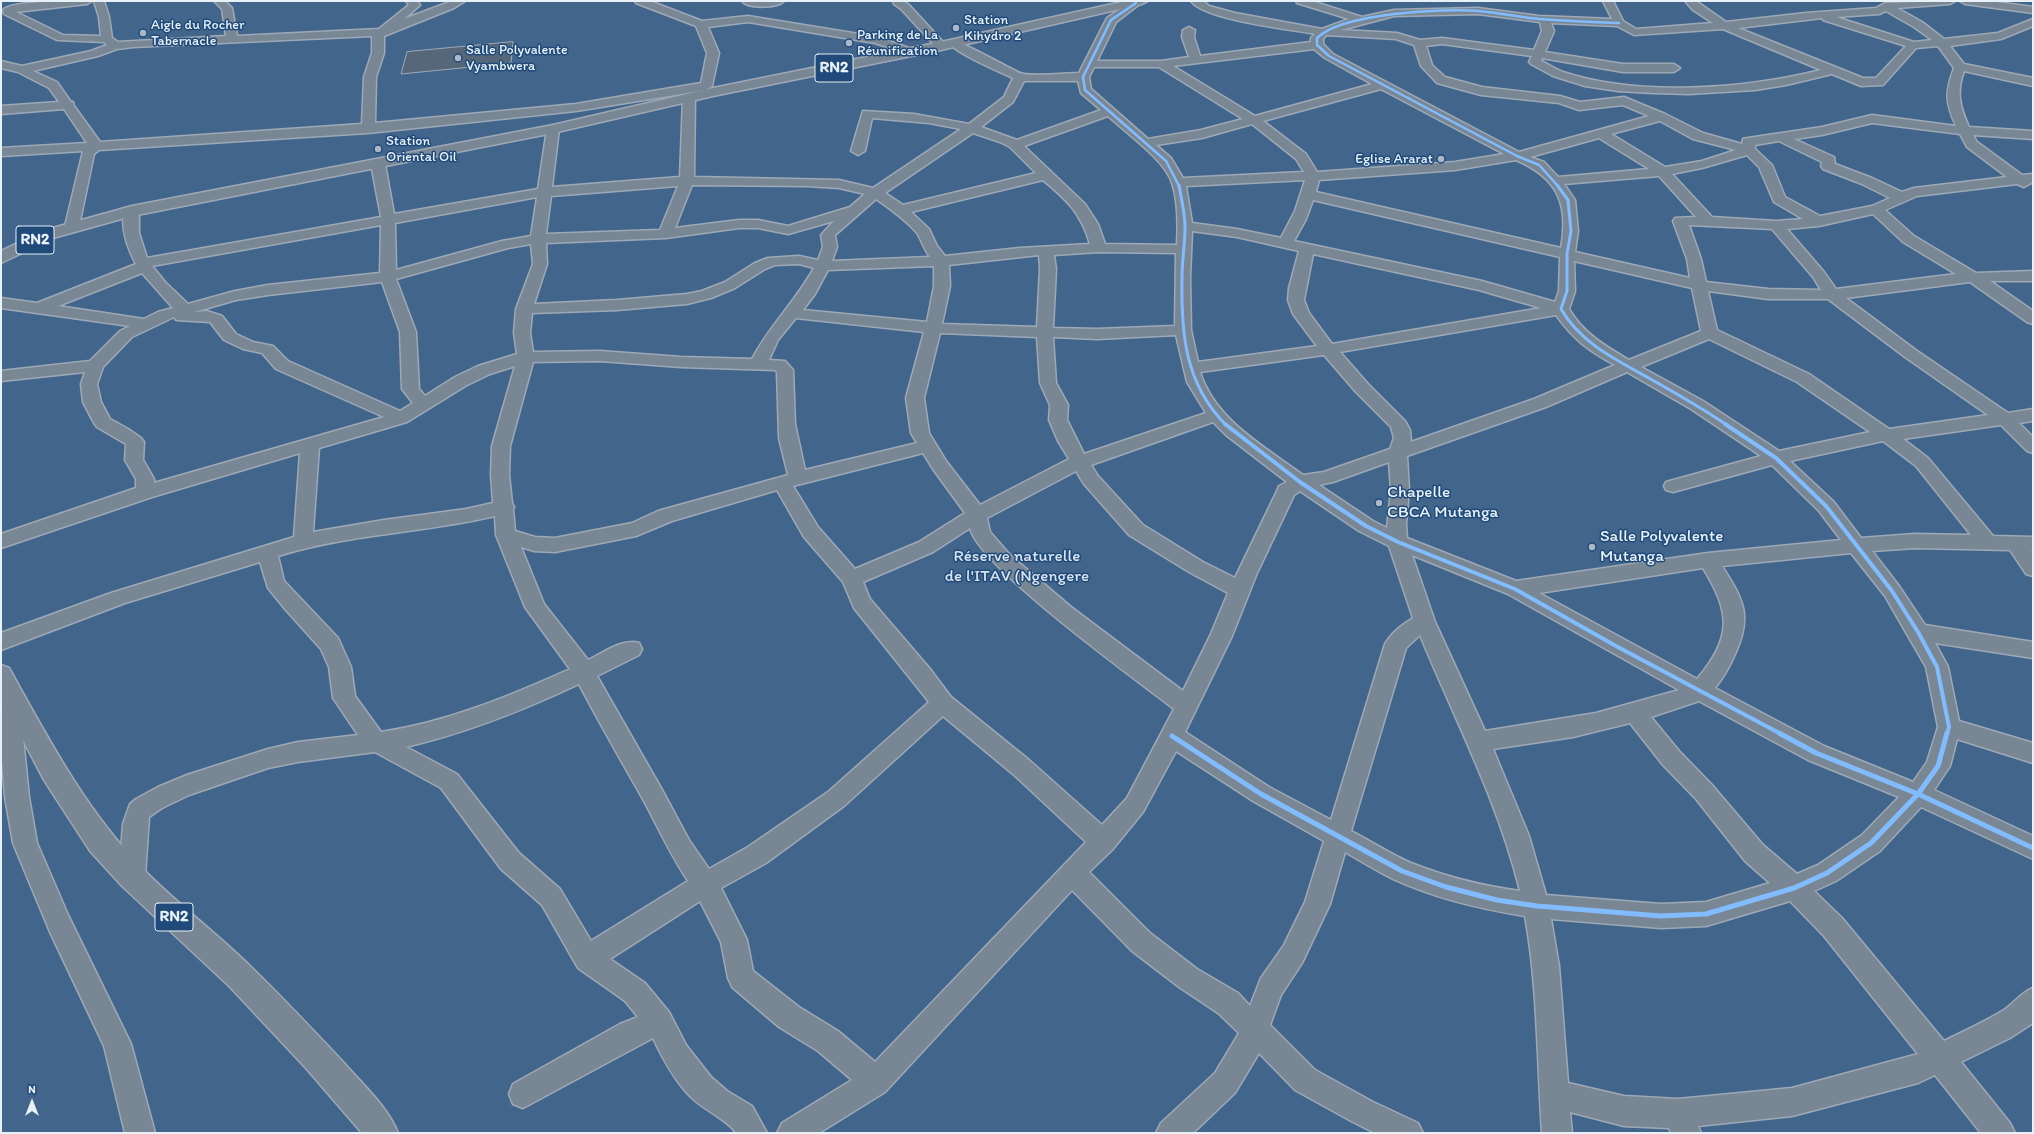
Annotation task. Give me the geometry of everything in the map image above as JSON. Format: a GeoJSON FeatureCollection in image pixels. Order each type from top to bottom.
{"type":"FeatureCollection","features":[{"type":"Feature","properties":{"kind":"highway","name":"RN2"},"geometry":{"type":"LineString","coordinates":[[1,258],[41,237],[72,226],[132,211],[553,129],[689,98],[710,89],[941,46],[1139,2]]}},
{"type":"Feature","properties":{"kind":"highway","name":"RN2"},"geometry":{"type":"LineString","coordinates":[[4,680],[57,778],[100,842],[132,877],[239,976],[316,1056],[369,1115],[382,1133]]}},
{"type":"Feature","properties":{"kind":"street"},"geometry":{"type":"LineString","coordinates":[[87,1],[38,5],[8,10],[8,12],[61,38],[111,42],[382,32],[405,21],[433,13],[460,1]]}},
{"type":"Feature","properties":{"kind":"street"},"geometry":{"type":"LineString","coordinates":[[98,1],[111,42]]}},
{"type":"Feature","properties":{"kind":"street"},"geometry":{"type":"LineString","coordinates":[[220,1],[227,8],[232,38]]}},
{"type":"Feature","properties":{"kind":"street"},"geometry":{"type":"LineString","coordinates":[[642,1],[701,24],[748,19],[877,40],[911,52]]}},
{"type":"Feature","properties":{"kind":"street"},"geometry":{"type":"LineString","coordinates":[[747,1],[758,4],[779,1]]}},
{"type":"Feature","properties":{"kind":"street"},"geometry":{"type":"LineString","coordinates":[[898,1],[941,46]]}},
{"type":"Feature","properties":{"kind":"street"},"geometry":{"type":"LineString","coordinates":[[1196,1],[1205,8],[1234,16],[1323,32],[1397,36],[1419,43],[1442,41],[1539,54],[1623,68],[1674,68]]}},
{"type":"Feature","properties":{"kind":"street"},"geometry":{"type":"LineString","coordinates":[[1301,1],[1362,20]]}},
{"type":"Feature","properties":{"kind":"street"},"geometry":{"type":"LineString","coordinates":[[1441,1],[1451,11]]}},
{"type":"Feature","properties":{"kind":"street"},"geometry":{"type":"LineString","coordinates":[[1608,1],[1619,23]]}},
{"type":"Feature","properties":{"kind":"street"},"geometry":{"type":"LineString","coordinates":[[1690,1],[1697,8],[1724,26],[1830,71],[1861,82],[1879,82],[1913,45]]}},
{"type":"Feature","properties":{"kind":"street"},"geometry":{"type":"LineString","coordinates":[[1881,4],[1950,1]]}},
{"type":"Feature","properties":{"kind":"street"},"geometry":{"type":"LineString","coordinates":[[1965,1],[2033,10]]}},
{"type":"Feature","properties":{"kind":"street"},"geometry":{"type":"LineString","coordinates":[[1139,2],[1111,20],[1086,71],[1085,90],[1108,112],[1147,143],[1166,161],[1179,182],[1185,226],[1183,250],[1183,330],[1190,368],[1200,391],[1216,415],[1232,431],[1300,482],[1366,526],[1398,542],[1515,589],[1699,691],[1816,753],[1918,794],[2033,848]]}},
{"type":"Feature","properties":{"kind":"street"},"geometry":{"type":"LineString","coordinates":[[368,128],[370,77],[378,53],[378,35],[413,3],[433,13]]}},
{"type":"Feature","properties":{"kind":"street"},"geometry":{"type":"LineString","coordinates":[[1317,45],[1318,38],[1323,32],[1362,20],[1394,13],[1478,11],[1542,19],[1619,23],[1634,32],[1724,26],[1818,15],[1880,11],[1881,4]]}},
{"type":"Feature","properties":{"kind":"street"},"geometry":{"type":"LineString","coordinates":[[1881,4],[1909,17],[1946,47],[1953,61],[1960,67],[2033,82]]}},
{"type":"Feature","properties":{"kind":"street"},"geometry":{"type":"LineString","coordinates":[[1533,7],[1542,19],[1548,31],[1535,62],[1546,70],[1566,77],[1629,90],[1730,88],[1781,83],[1830,71]]}},
{"type":"Feature","properties":{"kind":"street"},"geometry":{"type":"LineString","coordinates":[[1818,15],[1913,45],[1941,44],[2001,36],[2033,22]]}},
{"type":"Feature","properties":{"kind":"street"},"geometry":{"type":"LineString","coordinates":[[1,152],[256,138],[514,114],[710,89],[713,54],[701,24]]}},
{"type":"Feature","properties":{"kind":"street"},"geometry":{"type":"LineString","coordinates":[[1189,30],[1188,37],[1195,59]]}},
{"type":"Feature","properties":{"kind":"street"},"geometry":{"type":"LineString","coordinates":[[22,70],[94,54],[111,42]]}},
{"type":"Feature","properties":{"kind":"street"},"geometry":{"type":"LineString","coordinates":[[955,43],[969,52],[1020,77],[1161,64],[1317,45]]}},
{"type":"Feature","properties":{"kind":"street"},"geometry":{"type":"LineString","coordinates":[[1419,43],[1427,66],[1441,80],[1481,91],[1560,100],[1579,106],[1624,101],[1661,116],[1698,136],[1749,150],[1765,165],[1779,198],[1819,222]]}},
{"type":"Feature","properties":{"kind":"street"},"geometry":{"type":"LineString","coordinates":[[1317,45],[1328,56],[1381,86],[1517,156],[1539,165],[1555,181],[1568,200],[1571,231],[1567,254],[1567,291],[1561,309]]}},
{"type":"Feature","properties":{"kind":"street"},"geometry":{"type":"LineString","coordinates":[[1,64],[22,70],[53,86],[69,105],[96,146]]}},
{"type":"Feature","properties":{"kind":"street"},"geometry":{"type":"LineString","coordinates":[[1161,64],[1254,120],[1301,157],[1313,176],[1309,195],[1297,225],[1285,243]]}},
{"type":"Feature","properties":{"kind":"street"},"geometry":{"type":"LineString","coordinates":[[1960,67],[1953,86],[1955,110],[1964,131],[1972,144],[2033,191]]}},
{"type":"Feature","properties":{"kind":"street"},"geometry":{"type":"LineString","coordinates":[[758,364],[771,339],[806,294],[823,266],[830,247],[828,236],[852,211],[871,196],[877,194],[972,128],[1009,99],[1020,77]]}},
{"type":"Feature","properties":{"kind":"street"},"geometry":{"type":"LineString","coordinates":[[1147,143],[1202,134],[1381,86]]}},
{"type":"Feature","properties":{"kind":"street"},"geometry":{"type":"LineString","coordinates":[[1624,101],[1629,90]]}},
{"type":"Feature","properties":{"kind":"street"},"geometry":{"type":"LineString","coordinates":[[666,234],[687,181],[689,98]]}},
{"type":"Feature","properties":{"kind":"street"},"geometry":{"type":"LineString","coordinates":[[1,110],[69,105]]}},
{"type":"Feature","properties":{"kind":"street"},"geometry":{"type":"LineString","coordinates":[[1015,145],[1108,112]]}},
{"type":"Feature","properties":{"kind":"street"},"geometry":{"type":"LineString","coordinates":[[858,151],[867,114],[935,119],[972,128],[1009,140],[1045,175],[1071,196],[1085,211],[1093,227],[1099,248]]}},
{"type":"Feature","properties":{"kind":"street"},"geometry":{"type":"LineString","coordinates":[[1179,182],[1313,176],[1454,166],[1517,156],[1661,116]]}},
{"type":"Feature","properties":{"kind":"street"},"geometry":{"type":"LineString","coordinates":[[1749,150],[1748,142],[1822,131],[1872,119],[1964,131],[2033,135]]}},
{"type":"Feature","properties":{"kind":"street"},"geometry":{"type":"LineString","coordinates":[[553,129],[538,239],[540,264],[524,309],[522,333],[526,357],[501,446],[500,475],[505,507],[506,535],[535,607],[584,673],[680,848],[705,884],[734,940],[741,978],[789,1017],[828,1040],[849,1057],[875,1082]]}},
{"type":"Feature","properties":{"kind":"street"},"geometry":{"type":"LineString","coordinates":[[1600,133],[1661,170],[1707,220]]}},
{"type":"Feature","properties":{"kind":"street"},"geometry":{"type":"LineString","coordinates":[[1780,138],[1829,160],[1828,166],[1867,181],[1900,197]]}},
{"type":"Feature","properties":{"kind":"street"},"geometry":{"type":"LineString","coordinates":[[72,226],[88,153],[96,146]]}},
{"type":"Feature","properties":{"kind":"street"},"geometry":{"type":"LineString","coordinates":[[1555,181],[1661,170],[1729,158],[1749,150]]}},
{"type":"Feature","properties":{"kind":"street"},"geometry":{"type":"LineString","coordinates":[[378,164],[388,219],[388,277],[408,332],[411,389],[422,404]]}},
{"type":"Feature","properties":{"kind":"street"},"geometry":{"type":"LineString","coordinates":[[901,210],[1045,175]]}},
{"type":"Feature","properties":{"kind":"street"},"geometry":{"type":"LineString","coordinates":[[1709,333],[1694,259],[1680,221],[1707,220],[1776,225],[1819,222],[1876,209],[1914,192],[2033,178]]}},
{"type":"Feature","properties":{"kind":"street"},"geometry":{"type":"LineString","coordinates":[[40,308],[144,265],[388,219],[544,192],[687,181],[807,182],[859,188],[877,194],[901,210],[924,232],[930,247],[941,261],[942,286],[934,328],[915,398],[920,433],[939,465],[977,515],[981,534],[1003,560],[1087,631],[1186,706]]}},
{"type":"Feature","properties":{"kind":"street"},"geometry":{"type":"LineString","coordinates":[[1309,195],[1700,285],[1745,293],[1783,295],[1831,294],[1888,289],[1973,277],[2033,276]]}},
{"type":"Feature","properties":{"kind":"street"},"geometry":{"type":"LineString","coordinates":[[1876,209],[1887,222],[1901,234],[1949,265],[1973,277],[2033,319]]}},
{"type":"Feature","properties":{"kind":"street"},"geometry":{"type":"LineString","coordinates":[[132,211],[132,236],[144,265],[165,292],[184,309]]}},
{"type":"Feature","properties":{"kind":"street"},"geometry":{"type":"LineString","coordinates":[[145,492],[145,479],[134,460],[135,442],[103,423],[92,402],[89,384],[95,366],[126,334],[143,324],[164,315],[268,290],[388,277],[507,244],[538,239],[666,234],[739,224],[758,224],[788,230],[852,211]]}},
{"type":"Feature","properties":{"kind":"street"},"geometry":{"type":"LineString","coordinates":[[1776,225],[1819,275],[1831,294],[1911,354],[2005,419],[2033,447]]}},
{"type":"Feature","properties":{"kind":"street"},"geometry":{"type":"LineString","coordinates":[[1172,736],[1261,794],[1337,834],[1402,871],[1446,887],[1497,900],[1537,906],[1661,916],[1706,914],[1794,888],[1827,873],[1871,843],[1918,794],[1938,766],[1949,727],[1937,667],[1918,632],[1892,591],[1858,545],[1826,506],[1776,458],[1696,405],[1628,366],[1585,339],[1569,323],[1561,309],[1482,286],[1237,233],[1185,226]]}},
{"type":"Feature","properties":{"kind":"street"},"geometry":{"type":"LineString","coordinates":[[524,309],[617,305],[687,299],[706,295],[730,285],[760,266],[773,261],[799,260],[823,266],[941,261],[1046,251],[1099,248],[1183,250]]}},
{"type":"Feature","properties":{"kind":"street"},"geometry":{"type":"LineString","coordinates":[[1306,248],[1301,277],[1297,288],[1296,300],[1302,314],[1328,349],[1362,388],[1399,425],[1403,433],[1404,440],[1398,454],[1400,490],[1396,515],[1398,542],[1424,621],[1479,741],[1509,811],[1537,906],[1546,963],[1553,1094],[1557,1133]]}},
{"type":"Feature","properties":{"kind":"street"},"geometry":{"type":"LineString","coordinates":[[1046,251],[1048,269],[1045,332],[1048,383],[1059,405],[1058,420],[1067,441],[1091,480],[1136,530],[1196,567],[1240,590]]}},
{"type":"Feature","properties":{"kind":"street"},"geometry":{"type":"LineString","coordinates":[[1,303],[143,324],[192,316],[207,316],[216,319],[223,326],[230,337],[249,346],[267,349],[282,365],[400,418]]}},
{"type":"Feature","properties":{"kind":"street"},"geometry":{"type":"LineString","coordinates":[[1190,368],[1328,349],[1561,309]]}},
{"type":"Feature","properties":{"kind":"street"},"geometry":{"type":"LineString","coordinates":[[790,313],[934,328],[1097,334],[1183,330]]}},
{"type":"Feature","properties":{"kind":"street"},"geometry":{"type":"LineString","coordinates":[[792,1133],[875,1082],[1072,872],[1103,842],[1135,805],[1172,736],[1221,636],[1240,590],[1286,491],[1300,482],[1326,478],[1540,403],[1628,366],[1693,341],[1709,333]]}},
{"type":"Feature","properties":{"kind":"street"},"geometry":{"type":"LineString","coordinates":[[1709,333],[1803,378],[1886,435],[1922,462],[1988,543]]}},
{"type":"Feature","properties":{"kind":"street"},"geometry":{"type":"LineString","coordinates":[[1,540],[145,492],[400,418],[460,381],[484,370],[526,357],[600,356],[681,362],[779,364],[785,370],[785,417],[794,467],[789,480],[811,532],[852,579],[860,603],[922,675],[942,703],[1021,767],[1103,842]]}},
{"type":"Feature","properties":{"kind":"street"},"geometry":{"type":"LineString","coordinates":[[1,376],[95,366]]}},
{"type":"Feature","properties":{"kind":"street"},"geometry":{"type":"LineString","coordinates":[[852,579],[926,547],[977,515],[1080,462],[1216,415]]}},
{"type":"Feature","properties":{"kind":"street"},"geometry":{"type":"LineString","coordinates":[[1673,486],[1776,458],[1886,435],[2033,415]]}},
{"type":"Feature","properties":{"kind":"street"},"geometry":{"type":"LineString","coordinates":[[303,541],[310,445]]}},
{"type":"Feature","properties":{"kind":"street"},"geometry":{"type":"LineString","coordinates":[[506,535],[534,544],[555,545],[636,529],[665,516],[789,480],[928,446]]}},
{"type":"Feature","properties":{"kind":"street"},"geometry":{"type":"LineString","coordinates":[[1,642],[118,598],[303,541],[384,527],[466,516],[505,507]]}},
{"type":"Feature","properties":{"kind":"street"},"geometry":{"type":"LineString","coordinates":[[1515,589],[1708,560],[1858,545],[1915,541],[2024,544],[2033,569]]}},
{"type":"Feature","properties":{"kind":"street"},"geometry":{"type":"LineString","coordinates":[[267,551],[275,583],[292,604],[330,644],[340,667],[344,698],[375,741],[449,781],[510,861],[551,897],[587,958],[635,992],[659,1022],[676,1054],[701,1087],[717,1101],[742,1116],[752,1133]]}},
{"type":"Feature","properties":{"kind":"street"},"geometry":{"type":"LineString","coordinates":[[1479,741],[1571,729],[1635,713],[1699,691],[1720,664],[1732,638],[1735,620],[1731,602],[1722,582],[1708,560]]}},
{"type":"Feature","properties":{"kind":"street"},"geometry":{"type":"LineString","coordinates":[[1171,1133],[1225,1083],[1248,1048],[1271,987],[1293,954],[1317,904],[1337,834],[1396,644],[1409,631],[1424,621]]}},
{"type":"Feature","properties":{"kind":"street"},"geometry":{"type":"LineString","coordinates":[[1918,632],[2033,650]]}},
{"type":"Feature","properties":{"kind":"street"},"geometry":{"type":"LineString","coordinates":[[132,877],[134,837],[138,812],[145,804],[222,772],[280,755],[414,735],[460,722],[522,701],[632,649]]}},
{"type":"Feature","properties":{"kind":"street"},"geometry":{"type":"LineString","coordinates":[[4,680],[9,800],[25,843],[60,923],[117,1044],[140,1133]]}},
{"type":"Feature","properties":{"kind":"street"},"geometry":{"type":"LineString","coordinates":[[587,958],[705,884],[757,855],[836,799],[942,703]]}},
{"type":"Feature","properties":{"kind":"street"},"geometry":{"type":"LineString","coordinates":[[1635,713],[1671,758],[1704,792],[1754,853],[1794,888],[1834,927],[2000,1133]]}},
{"type":"Feature","properties":{"kind":"street"},"geometry":{"type":"LineString","coordinates":[[1949,727],[2033,753]]}},
{"type":"Feature","properties":{"kind":"street"},"geometry":{"type":"LineString","coordinates":[[1072,872],[1141,942],[1188,978],[1228,1003],[1254,1031],[1305,1080],[1363,1112],[1408,1133]]}},
{"type":"Feature","properties":{"kind":"street"},"geometry":{"type":"LineString","coordinates":[[1553,1094],[1682,1124],[1792,1102],[1918,1069],[2000,1028],[2030,1011]]}},
{"type":"Feature","properties":{"kind":"street"},"geometry":{"type":"LineString","coordinates":[[523,1094],[630,1034],[659,1022]]}},
{"type":"Feature","properties":{"kind":"green space","name":"Réserve naturelle de l'ITAV (Ngengere"},"geometry":{"type":"Polygon","coordinates":[[[1,1],[2033,1],[2033,1133],[1,1133],[1,1]]]}},
{"type":"Feature","properties":{"kind":"building","name":"Salle Polyvalente Vyambwera"},"geometry":{"type":"Polygon","coordinates":[[[513,42],[511,63],[401,74],[407,52],[513,42]]]}},
{"type":"Feature","properties":{"kind":"cycle path"},"geometry":{"type":"LineString","coordinates":[[1136,3],[1111,20],[1083,77],[1085,90],[1166,161],[1179,182],[1185,226],[1182,278],[1183,330],[1191,368],[1195,382],[1203,396],[1216,415],[1232,431],[1300,482],[1366,526],[1398,542],[1515,589],[1616,646],[1816,753],[1918,794],[2033,848]]}},
{"type":"Feature","properties":{"kind":"cycle path"},"geometry":{"type":"LineString","coordinates":[[1172,736],[1261,794],[1402,871],[1446,887],[1497,900],[1537,906],[1661,916],[1706,914],[1794,888],[1827,873],[1871,843],[1918,794],[1938,766],[1949,727],[1937,667],[1918,632],[1892,591],[1826,506],[1776,458],[1697,405],[1596,348],[1569,323],[1561,309],[1567,291],[1567,254],[1571,231],[1568,200],[1555,181],[1539,165],[1517,156],[1329,56],[1317,45],[1317,38],[1323,32],[1352,22],[1394,13],[1478,11],[1539,19],[1619,23]]}},
{"type":"Feature","properties":{"kind":"place","name":"Station Kihydro 2"},"geometry":{"type":"Point","coordinates":[956,28]}},
{"type":"Feature","properties":{"kind":"place","name":"Aigle du Rocher Tabernacle"},"geometry":{"type":"Point","coordinates":[143,33]}},
{"type":"Feature","properties":{"kind":"place","name":"Parking de La Réunification"},"geometry":{"type":"Point","coordinates":[849,43]}},
{"type":"Feature","properties":{"kind":"place","name":"Salle Polyvalente Vyambwera"},"geometry":{"type":"Point","coordinates":[458,58]}},
{"type":"Feature","properties":{"kind":"place","name":"Station Oriental Oil"},"geometry":{"type":"Point","coordinates":[378,149]}},
{"type":"Feature","properties":{"kind":"place","name":"Eglise Ararat"},"geometry":{"type":"Point","coordinates":[1441,159]}},
{"type":"Feature","properties":{"kind":"place","name":"Chapelle CBCA Mutanga"},"geometry":{"type":"Point","coordinates":[1379,503]}},
{"type":"Feature","properties":{"kind":"place","name":"Salle Polyvalente Mutanga"},"geometry":{"type":"Point","coordinates":[1592,547]}}]}
